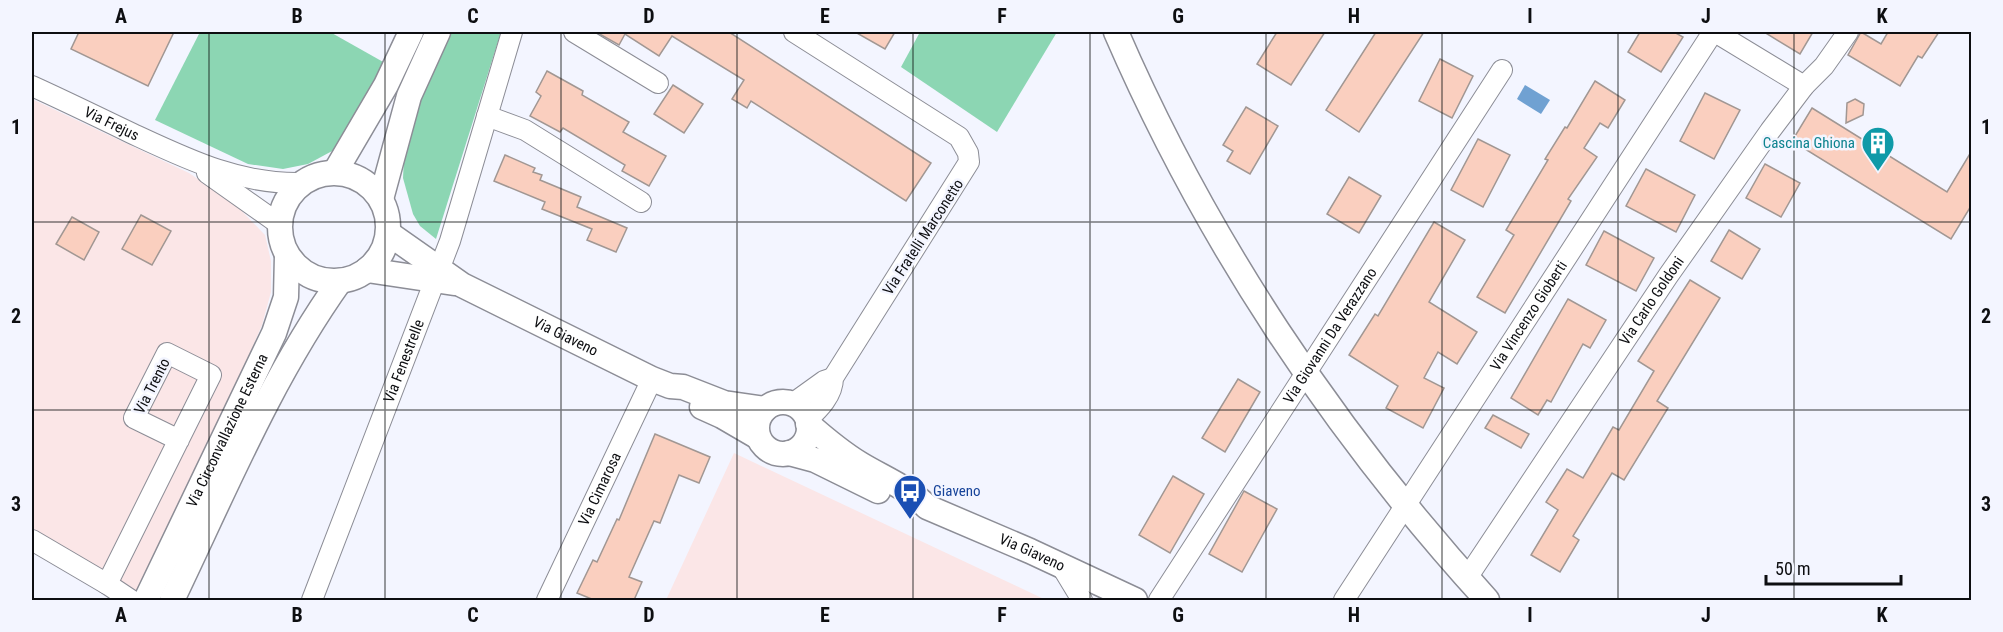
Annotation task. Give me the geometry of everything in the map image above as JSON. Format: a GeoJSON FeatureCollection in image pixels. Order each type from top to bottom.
{"type":"FeatureCollection","features":[{"type":"Feature","properties":{"kind":"main road"},"geometry":{"type":"LineString","coordinates":[[335,172],[386,85],[411,32]]}},
{"type":"Feature","properties":{"kind":"main road"},"geometry":{"type":"LineString","coordinates":[[381,199],[409,96],[438,32]]}},
{"type":"Feature","properties":{"kind":"main road"},"geometry":{"type":"LineString","coordinates":[[1116,32],[1139,85],[1188,183],[1241,273],[1306,372],[1405,507],[1487,600]]}},
{"type":"Feature","properties":{"kind":"main road"},"geometry":{"type":"LineString","coordinates":[[279,224],[285,202],[301,183],[312,177],[335,172],[351,175],[367,183],[381,199],[387,213],[388,233],[383,251],[367,270],[352,278],[340,281],[311,276],[302,271],[287,255]]}},
{"type":"Feature","properties":{"kind":"main road","name":"Via Circonvallazione Esterna"},"geometry":{"type":"LineString","coordinates":[[146,600],[274,333],[286,297],[287,255],[281,241],[279,224]]}},
{"type":"Feature","properties":{"kind":"main road","name":"Via Giaveno"},"geometry":{"type":"LineString","coordinates":[[388,233],[437,274],[661,382],[683,387],[724,403],[765,409]]}},
{"type":"Feature","properties":{"kind":"main road","name":"Via Giaveno"},"geometry":{"type":"LineString","coordinates":[[367,270],[437,274]]}},
{"type":"Feature","properties":{"kind":"main road","name":"Via Circonvallazione Esterna"},"geometry":{"type":"LineString","coordinates":[[172,600],[288,361],[340,281]]}},
{"type":"Feature","properties":{"kind":"main road","name":"Via Giaveno"},"geometry":{"type":"LineString","coordinates":[[661,382],[678,396],[758,436]]}},
{"type":"Feature","properties":{"kind":"main road"},"geometry":{"type":"LineString","coordinates":[[779,402],[803,416],[808,432],[804,443],[789,453],[782,454],[765,448],[758,436],[757,422],[765,409],[779,402]]}},
{"type":"Feature","properties":{"kind":"main road","name":"Via Giaveno"},"geometry":{"type":"LineString","coordinates":[[803,416],[831,444],[861,465],[916,496],[927,507],[1134,600]]}},
{"type":"Feature","properties":{"kind":"main road","name":"Via Giaveno"},"geometry":{"type":"LineString","coordinates":[[789,453],[815,460],[910,507],[927,507]]}},
{"type":"Feature","properties":{"kind":"street","name":"Via Fenestrelle"},"geometry":{"type":"LineString","coordinates":[[312,600],[450,241],[512,32]]}},
{"type":"Feature","properties":{"kind":"street"},"geometry":{"type":"LineString","coordinates":[[574,32],[658,83]]}},
{"type":"Feature","properties":{"kind":"street","name":"Via Fratelli Marconetto"},"geometry":{"type":"LineString","coordinates":[[794,32],[954,133],[964,143],[969,162],[833,378],[833,387],[820,407],[803,416]]}},
{"type":"Feature","properties":{"kind":"street"},"geometry":{"type":"LineString","coordinates":[[1714,32],[1804,86]]}},
{"type":"Feature","properties":{"kind":"street","name":"Via Vincenzo Gioberti"},"geometry":{"type":"LineString","coordinates":[[1344,600],[1714,32]]}},
{"type":"Feature","properties":{"kind":"street","name":"Via Carlo Goldoni"},"geometry":{"type":"LineString","coordinates":[[1467,578],[1668,276],[1804,86],[1824,66],[1848,32]]}},
{"type":"Feature","properties":{"kind":"street","name":"Via Giovanni Da Verazzano"},"geometry":{"type":"LineString","coordinates":[[1159,600],[1502,70]]}},
{"type":"Feature","properties":{"kind":"street","name":"Via Frejus"},"geometry":{"type":"LineString","coordinates":[[32,86],[193,162],[243,177],[270,182],[301,183]]}},
{"type":"Feature","properties":{"kind":"street"},"geometry":{"type":"LineString","coordinates":[[487,116],[525,129],[641,202]]}},
{"type":"Feature","properties":{"kind":"street","name":"Via Frejus"},"geometry":{"type":"LineString","coordinates":[[193,162],[279,224]]}},
{"type":"Feature","properties":{"kind":"street","name":"Via Cimarosa"},"geometry":{"type":"LineString","coordinates":[[547,600],[661,382]]}},
{"type":"Feature","properties":{"kind":"street"},"geometry":{"type":"LineString","coordinates":[[108,584],[179,440]]}},
{"type":"Feature","properties":{"kind":"street"},"geometry":{"type":"LineString","coordinates":[[32,540],[131,600]]}},
{"type":"Feature","properties":{"kind":"street"},"geometry":{"type":"LineString","coordinates":[[1062,567],[1082,600]]}},
{"type":"Feature","properties":{"kind":"shaded area"},"geometry":{"type":"Polygon","coordinates":[[[32,99],[189,173],[237,206],[265,235],[271,261],[271,292],[262,325],[231,397],[138,592],[32,528],[32,99]]]}},
{"type":"Feature","properties":{"kind":"shaded area"},"geometry":{"type":"Polygon","coordinates":[[[734,453],[1046,600],[666,600],[734,453]]]}},
{"type":"Feature","properties":{"kind":"green space"},"geometry":{"type":"Polygon","coordinates":[[[200,32],[330,32],[385,63],[348,130],[334,150],[308,164],[283,169],[248,164],[155,120],[200,32]]]}},
{"type":"Feature","properties":{"kind":"green space"},"geometry":{"type":"Polygon","coordinates":[[[450,32],[501,32],[436,239],[420,226],[413,214],[403,178],[404,158],[411,126],[425,87],[450,32]]]}},
{"type":"Feature","properties":{"kind":"green space"},"geometry":{"type":"Polygon","coordinates":[[[920,32],[1057,32],[997,132],[901,67],[920,32]]]}},
{"type":"Feature","properties":{"kind":"water"},"geometry":{"type":"Polygon","coordinates":[[[1525,85],[1550,100],[1541,114],[1517,99],[1525,85]]]}},
{"type":"Feature","properties":{"kind":"building"},"geometry":{"type":"Polygon","coordinates":[[[79,32],[174,32],[148,86],[71,49],[79,32]]]}},
{"type":"Feature","properties":{"kind":"building"},"geometry":{"type":"Polygon","coordinates":[[[596,32],[729,32],[931,163],[906,201],[751,101],[747,108],[732,99],[744,80],[672,36],[659,56],[625,34],[619,45],[596,32]]]}},
{"type":"Feature","properties":{"kind":"building"},"geometry":{"type":"Polygon","coordinates":[[[855,32],[895,32],[885,49],[855,32]]]}},
{"type":"Feature","properties":{"kind":"building"},"geometry":{"type":"Polygon","coordinates":[[[1277,32],[1325,32],[1291,85],[1257,64],[1277,32]]]}},
{"type":"Feature","properties":{"kind":"building"},"geometry":{"type":"Polygon","coordinates":[[[1376,32],[1424,32],[1359,132],[1326,110],[1376,32]]]}},
{"type":"Feature","properties":{"kind":"building"},"geometry":{"type":"Polygon","coordinates":[[[1640,32],[1674,32],[1683,37],[1661,72],[1628,52],[1640,32]]]}},
{"type":"Feature","properties":{"kind":"building"},"geometry":{"type":"Polygon","coordinates":[[[1764,32],[1813,32],[1800,54],[1764,32]]]}},
{"type":"Feature","properties":{"kind":"building"},"geometry":{"type":"Polygon","coordinates":[[[1861,32],[1881,44],[1888,32],[1939,32],[1922,58],[1918,56],[1900,86],[1848,55],[1861,32]]]}},
{"type":"Feature","properties":{"kind":"building"},"geometry":{"type":"Polygon","coordinates":[[[1440,59],[1473,76],[1452,118],[1419,101],[1440,59]]]}},
{"type":"Feature","properties":{"kind":"building"},"geometry":{"type":"Polygon","coordinates":[[[547,71],[583,91],[582,95],[629,122],[623,132],[666,156],[649,186],[622,171],[625,165],[563,128],[560,132],[530,116],[541,96],[536,92],[547,71]]]}},
{"type":"Feature","properties":{"kind":"building"},"geometry":{"type":"Polygon","coordinates":[[[1595,81],[1625,100],[1608,128],[1600,123],[1584,148],[1597,157],[1568,199],[1571,201],[1505,313],[1477,297],[1514,235],[1506,230],[1548,160],[1545,159],[1595,81]]]}},
{"type":"Feature","properties":{"kind":"building"},"geometry":{"type":"Polygon","coordinates":[[[673,85],[703,104],[684,133],[654,114],[673,85]]]}},
{"type":"Feature","properties":{"kind":"building"},"geometry":{"type":"Polygon","coordinates":[[[1705,93],[1740,110],[1714,159],[1680,141],[1705,93]]]}},
{"type":"Feature","properties":{"kind":"building"},"geometry":{"type":"Polygon","coordinates":[[[1855,99],[1864,104],[1863,115],[1846,123],[1847,103],[1855,99]]]}},
{"type":"Feature","properties":{"kind":"building"},"geometry":{"type":"Polygon","coordinates":[[[1246,107],[1278,126],[1250,174],[1227,161],[1233,151],[1223,145],[1246,107]]]}},
{"type":"Feature","properties":{"kind":"building","name":"Cascina Ghiona"},"geometry":{"type":"Polygon","coordinates":[[[1812,108],[1947,192],[1971,152],[1971,206],[1951,239],[1792,141],[1812,108]]]}},
{"type":"Feature","properties":{"kind":"building"},"geometry":{"type":"Polygon","coordinates":[[[1478,139],[1510,155],[1483,207],[1451,190],[1478,139]]]}},
{"type":"Feature","properties":{"kind":"building"},"geometry":{"type":"Polygon","coordinates":[[[505,155],[535,168],[533,172],[542,175],[540,180],[581,197],[577,207],[627,228],[616,252],[587,240],[592,229],[542,209],[545,202],[494,181],[505,155]]]}},
{"type":"Feature","properties":{"kind":"building"},"geometry":{"type":"Polygon","coordinates":[[[1765,164],[1800,183],[1781,217],[1746,198],[1765,164]]]}},
{"type":"Feature","properties":{"kind":"building"},"geometry":{"type":"Polygon","coordinates":[[[1646,169],[1695,195],[1676,232],[1626,206],[1646,169]]]}},
{"type":"Feature","properties":{"kind":"building"},"geometry":{"type":"Polygon","coordinates":[[[1349,177],[1381,196],[1359,233],[1327,214],[1349,177]]]}},
{"type":"Feature","properties":{"kind":"building"},"geometry":{"type":"Polygon","coordinates":[[[141,215],[171,231],[152,265],[122,249],[141,215]]]}},
{"type":"Feature","properties":{"kind":"building"},"geometry":{"type":"Polygon","coordinates":[[[72,217],[99,232],[84,260],[56,244],[72,217]]]}},
{"type":"Feature","properties":{"kind":"building"},"geometry":{"type":"Polygon","coordinates":[[[1434,222],[1465,240],[1429,302],[1477,332],[1457,364],[1438,352],[1424,378],[1444,388],[1423,428],[1386,408],[1398,386],[1349,355],[1375,314],[1378,316],[1434,222]]]}},
{"type":"Feature","properties":{"kind":"building"},"geometry":{"type":"Polygon","coordinates":[[[1729,230],[1760,249],[1742,279],[1711,261],[1729,230]]]}},
{"type":"Feature","properties":{"kind":"building"},"geometry":{"type":"Polygon","coordinates":[[[1604,231],[1654,258],[1636,291],[1586,265],[1604,231]]]}},
{"type":"Feature","properties":{"kind":"building"},"geometry":{"type":"Polygon","coordinates":[[[1690,280],[1720,298],[1657,401],[1668,408],[1624,480],[1612,473],[1573,536],[1579,540],[1560,572],[1531,555],[1558,510],[1546,502],[1567,469],[1583,478],[1613,427],[1619,430],[1654,371],[1638,361],[1690,280]]]}},
{"type":"Feature","properties":{"kind":"building"},"geometry":{"type":"Polygon","coordinates":[[[1568,299],[1606,320],[1590,348],[1583,344],[1551,402],[1547,400],[1538,415],[1511,398],[1568,299]]]}},
{"type":"Feature","properties":{"kind":"building"},"geometry":{"type":"Polygon","coordinates":[[[1238,379],[1260,392],[1225,452],[1202,438],[1238,379]]]}},
{"type":"Feature","properties":{"kind":"building"},"geometry":{"type":"Polygon","coordinates":[[[1493,415],[1529,434],[1521,448],[1485,428],[1493,415]]]}},
{"type":"Feature","properties":{"kind":"building"},"geometry":{"type":"Polygon","coordinates":[[[655,434],[710,457],[699,483],[679,475],[660,523],[654,521],[629,577],[642,582],[634,600],[594,600],[577,593],[593,560],[597,562],[617,519],[619,520],[655,434]]]}},
{"type":"Feature","properties":{"kind":"building"},"geometry":{"type":"Polygon","coordinates":[[[1173,476],[1204,494],[1170,553],[1139,535],[1173,476]]]}},
{"type":"Feature","properties":{"kind":"building"},"geometry":{"type":"Polygon","coordinates":[[[1244,491],[1277,509],[1242,572],[1209,554],[1244,491]]]}},
{"type":"Feature","properties":{"kind":"place","name":"Cascina Ghiona"},"geometry":{"type":"Point","coordinates":[1878,172]}},
{"type":"Feature","properties":{"kind":"place","name":"Giaveno"},"geometry":{"type":"Point","coordinates":[910,520]}}]}
